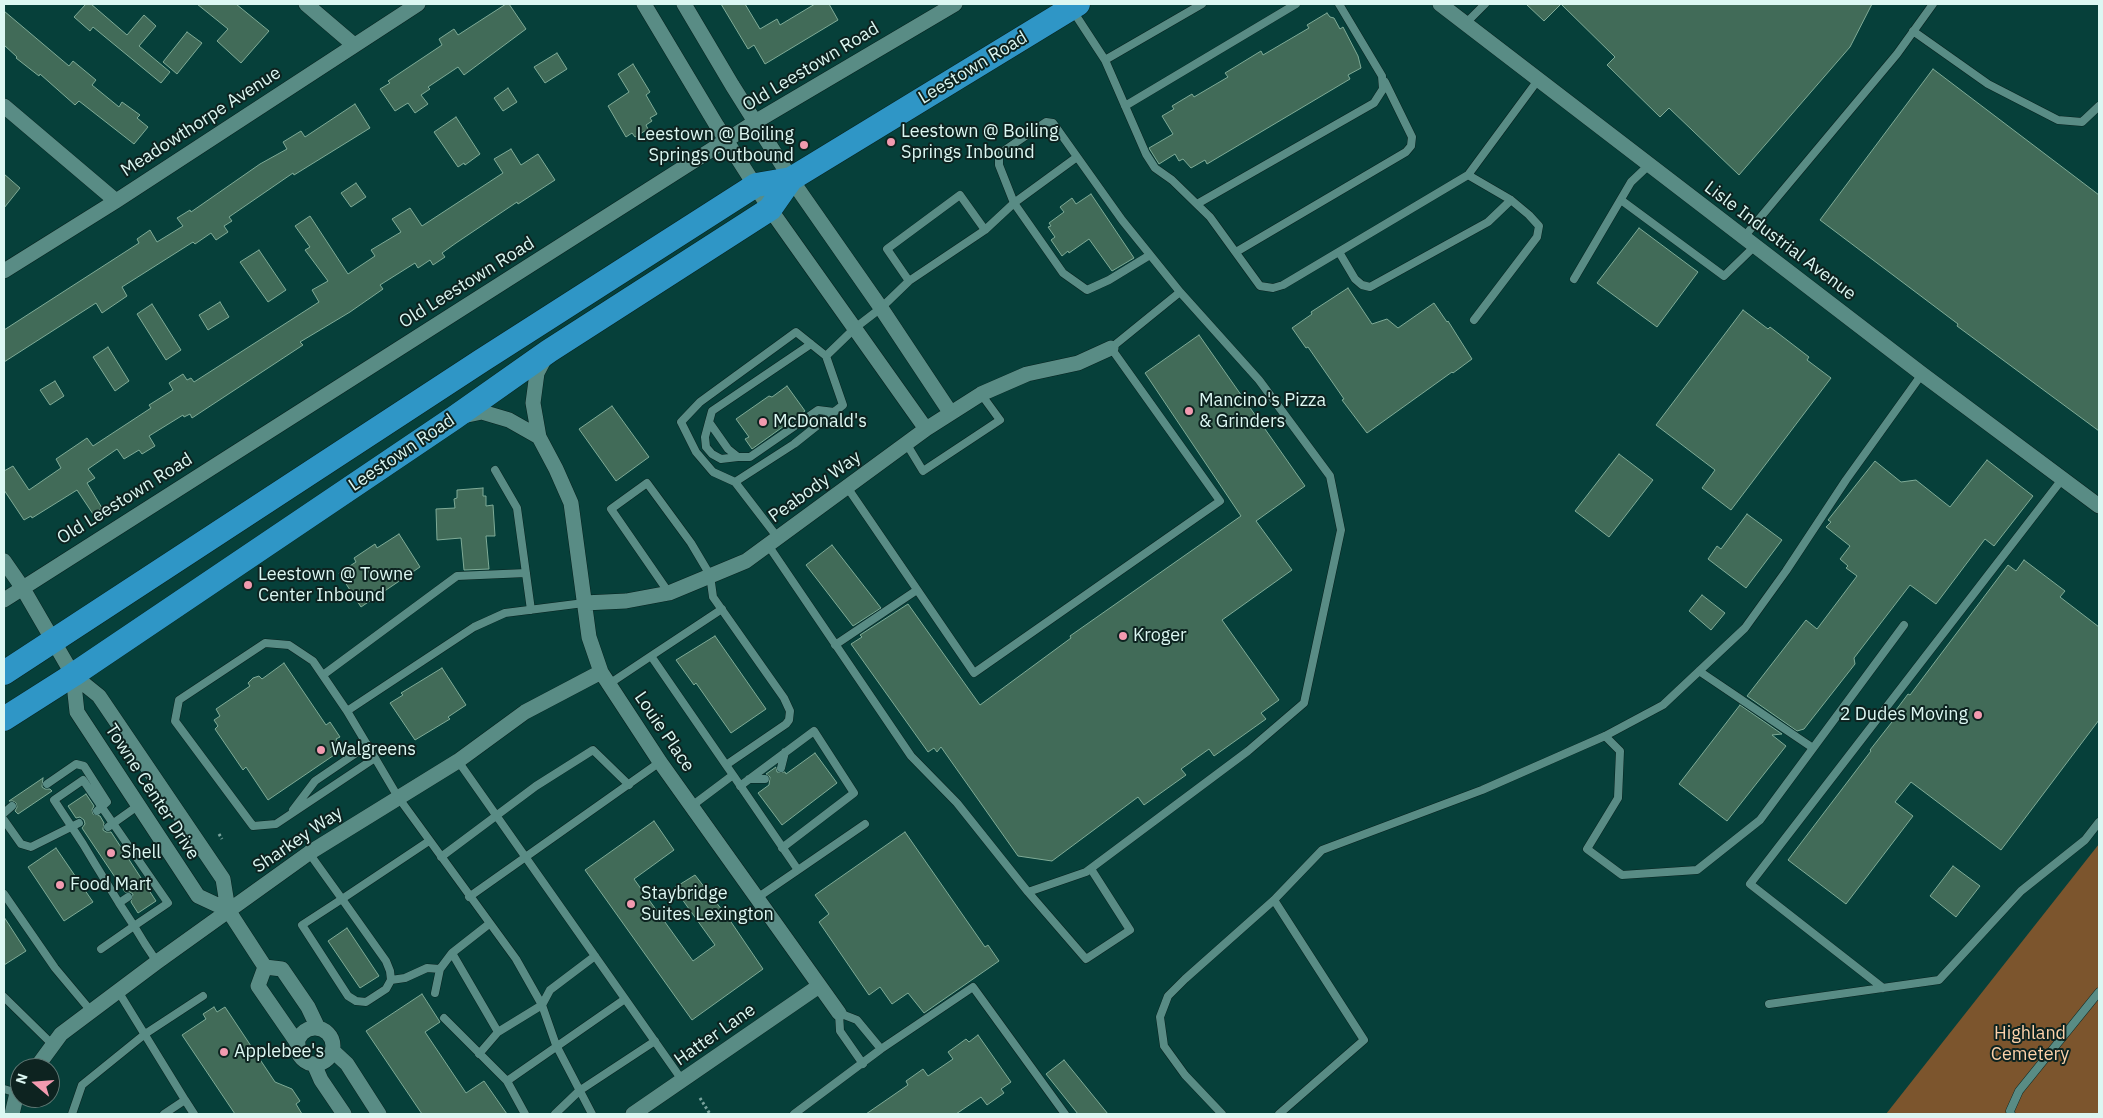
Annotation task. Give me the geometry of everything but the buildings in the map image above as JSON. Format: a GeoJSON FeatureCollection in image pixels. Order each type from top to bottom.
{"type":"FeatureCollection","features":[{"type":"Feature","properties":{"kind":"main road","name":"Leestown Road"},"geometry":{"type":"LineString","coordinates":[[4,673],[473,366],[756,185],[791,179],[1074,6]]}},
{"type":"Feature","properties":{"kind":"main road","name":"Leestown Road"},"geometry":{"type":"LineString","coordinates":[[4,719],[73,675],[454,418],[549,351],[770,209],[791,179]]}},
{"type":"Feature","properties":{"kind":"street"},"geometry":{"type":"LineString","coordinates":[[306,4],[354,45]]}},
{"type":"Feature","properties":{"kind":"street","name":"Meadowthorpe Avenue"},"geometry":{"type":"LineString","coordinates":[[4,271],[116,201],[418,4]]}},
{"type":"Feature","properties":{"kind":"street"},"geometry":{"type":"LineString","coordinates":[[644,4],[770,209],[926,429]]}},
{"type":"Feature","properties":{"kind":"street"},"geometry":{"type":"LineString","coordinates":[[684,4],[791,179],[881,308],[950,412]]}},
{"type":"Feature","properties":{"kind":"street","name":"Old Leestown Road"},"geometry":{"type":"LineString","coordinates":[[4,600],[755,122],[955,4]]}},
{"type":"Feature","properties":{"kind":"street","name":"Lisle Industrial Avenue"},"geometry":{"type":"LineString","coordinates":[[1440,4],[1922,374],[2099,506]]}},
{"type":"Feature","properties":{"kind":"street"},"geometry":{"type":"LineString","coordinates":[[4,106],[116,201]]}},
{"type":"Feature","properties":{"kind":"street","name":"Peabody Way"},"geometry":{"type":"LineString","coordinates":[[584,603],[626,601],[669,593],[746,561],[950,412],[981,394],[1027,374],[1078,363],[1111,348]]}},
{"type":"Feature","properties":{"kind":"street","name":"Louie Place"},"geometry":{"type":"LineString","coordinates":[[549,351],[537,373],[533,403],[539,437],[570,503],[589,637],[605,678],[660,762],[693,805],[839,1013]]}},
{"type":"Feature","properties":{"kind":"street"},"geometry":{"type":"LineString","coordinates":[[454,418],[482,412],[509,420],[539,437]]}},
{"type":"Feature","properties":{"kind":"street","name":"Towne Center Drive"},"geometry":{"type":"LineString","coordinates":[[4,561],[22,587],[73,675],[99,696],[205,851],[223,879],[228,910],[265,967]]}},
{"type":"Feature","properties":{"kind":"street","name":"Towne Center Drive"},"geometry":{"type":"LineString","coordinates":[[73,675],[77,712],[198,896],[228,910]]}},
{"type":"Feature","properties":{"kind":"street","name":"Sharkey Way"},"geometry":{"type":"LineString","coordinates":[[43,1058],[61,1034],[156,962],[309,853],[458,761],[525,712],[605,678]]}},
{"type":"Feature","properties":{"kind":"street"},"geometry":{"type":"LineString","coordinates":[[298,1044],[302,1033],[318,1028],[324,1030],[332,1038],[333,1051],[326,1061],[314,1064],[308,1063],[300,1055],[298,1044],[258,986],[265,967],[282,970],[308,1007],[318,1028]]}},
{"type":"Feature","properties":{"kind":"street","name":"Hatter Lane"},"geometry":{"type":"LineString","coordinates":[[633,1114],[819,986]]}},
{"type":"Feature","properties":{"kind":"street"},"geometry":{"type":"LineString","coordinates":[[333,1051],[346,1064],[379,1114]]}},
{"type":"Feature","properties":{"kind":"street"},"geometry":{"type":"LineString","coordinates":[[314,1064],[321,1080],[344,1114]]}},
{"type":"Feature","properties":{"kind":"lane"},"geometry":{"type":"LineString","coordinates":[[1105,60],[1202,4]]}},
{"type":"Feature","properties":{"kind":"lane"},"geometry":{"type":"LineString","coordinates":[[1126,106],[1296,4]]}},
{"type":"Feature","properties":{"kind":"lane"},"geometry":{"type":"LineString","coordinates":[[1236,252],[1406,152],[1412,146],[1412,137],[1382,76],[1338,4]]}},
{"type":"Feature","properties":{"kind":"lane"},"geometry":{"type":"LineString","coordinates":[[1465,24],[1485,4]]}},
{"type":"Feature","properties":{"kind":"lane"},"geometry":{"type":"LineString","coordinates":[[1621,200],[1724,276],[1897,54],[1933,4]]}},
{"type":"Feature","properties":{"kind":"lane"},"geometry":{"type":"LineString","coordinates":[[1074,6],[1105,60],[1146,154],[1155,168],[1172,180],[1210,216],[1260,286],[1273,288],[1283,285],[1468,175],[1538,80]]}},
{"type":"Feature","properties":{"kind":"lane"},"geometry":{"type":"LineString","coordinates":[[1913,31],[1988,84],[2058,120],[2082,122],[2099,106]]}},
{"type":"Feature","properties":{"kind":"lane"},"geometry":{"type":"LineString","coordinates":[[1197,204],[1374,103],[1384,89],[1382,76]]}},
{"type":"Feature","properties":{"kind":"lane"},"geometry":{"type":"LineString","coordinates":[[1028,892],[1091,869],[1248,751],[1304,703],[1342,530],[1330,476],[1259,380],[1180,292],[1150,255],[1054,123],[1046,122],[999,154],[998,164],[1014,203],[1062,273],[1087,290],[1109,280],[1150,255]]}},
{"type":"Feature","properties":{"kind":"lane"},"geometry":{"type":"LineString","coordinates":[[826,356],[909,281],[985,230],[1014,203],[1077,157]]}},
{"type":"Feature","properties":{"kind":"lane"},"geometry":{"type":"LineString","coordinates":[[1574,279],[1631,182],[1649,165]]}},
{"type":"Feature","properties":{"kind":"lane"},"geometry":{"type":"LineString","coordinates":[[1468,175],[1511,200],[1539,226],[1537,236],[1474,320]]}},
{"type":"Feature","properties":{"kind":"lane"},"geometry":{"type":"LineString","coordinates":[[909,281],[887,249],[960,195],[985,230]]}},
{"type":"Feature","properties":{"kind":"lane"},"geometry":{"type":"LineString","coordinates":[[1339,252],[1356,279],[1362,285],[1370,287],[1488,222],[1511,200]]}},
{"type":"Feature","properties":{"kind":"lane"},"geometry":{"type":"LineString","coordinates":[[847,487],[974,673],[1220,501],[1111,348],[1180,292]]}},
{"type":"Feature","properties":{"kind":"lane"},"geometry":{"type":"LineString","coordinates":[[735,482],[794,444],[843,405],[826,356],[796,332],[700,402],[681,422],[696,452],[713,472],[735,482],[773,541],[835,645],[911,756],[957,803],[1028,892],[1086,959],[1130,930],[1091,869]]}},
{"type":"Feature","properties":{"kind":"lane"},"geometry":{"type":"LineString","coordinates":[[811,344],[712,412],[705,437],[706,447],[712,454],[721,459],[750,456],[818,410],[834,412]]}},
{"type":"Feature","properties":{"kind":"lane"},"geometry":{"type":"LineString","coordinates":[[1222,1114],[1185,1075],[1164,1046],[1160,1017],[1168,996],[1184,979],[1274,900],[1322,850],[1482,790],[1606,736],[1663,706],[1745,628],[1786,571],[1846,480],[1922,374]]}},
{"type":"Feature","properties":{"kind":"lane"},"geometry":{"type":"LineString","coordinates":[[906,443],[923,472],[1000,420],[981,394]]}},
{"type":"Feature","properties":{"kind":"lane"},"geometry":{"type":"LineString","coordinates":[[709,422],[728,449],[738,458]]}},
{"type":"Feature","properties":{"kind":"lane"},"geometry":{"type":"LineString","coordinates":[[495,470],[517,508],[531,610]]}},
{"type":"Feature","properties":{"kind":"lane"},"geometry":{"type":"LineString","coordinates":[[1883,988],[1750,884],[2063,478]]}},
{"type":"Feature","properties":{"kind":"lane"},"geometry":{"type":"LineString","coordinates":[[669,593],[611,509],[647,483],[691,543],[710,576],[713,596],[784,698],[790,711],[789,720],[786,724],[726,764]]}},
{"type":"Feature","properties":{"kind":"lane"},"geometry":{"type":"LineString","coordinates":[[323,675],[457,576],[526,573]]}},
{"type":"Feature","properties":{"kind":"lane"},"geometry":{"type":"LineString","coordinates":[[835,645],[917,590]]}},
{"type":"Feature","properties":{"kind":"lane"},"geometry":{"type":"LineString","coordinates":[[347,711],[474,627],[505,613],[584,603]]}},
{"type":"Feature","properties":{"kind":"lane"},"geometry":{"type":"LineString","coordinates":[[605,678],[651,656],[722,609]]}},
{"type":"Feature","properties":{"kind":"lane"},"geometry":{"type":"LineString","coordinates":[[1606,736],[1620,751],[1618,798],[1586,849],[1622,876],[1697,870],[1760,820],[1904,624]]}},
{"type":"Feature","properties":{"kind":"lane"},"geometry":{"type":"LineString","coordinates":[[375,758],[276,824],[253,826],[175,721],[179,700],[265,643],[289,645],[313,661],[347,711],[368,745],[398,797],[516,959],[542,1005],[556,1045],[592,1114]]}},
{"type":"Feature","properties":{"kind":"lane"},"geometry":{"type":"LineString","coordinates":[[651,656],[798,870]]}},
{"type":"Feature","properties":{"kind":"lane"},"geometry":{"type":"LineString","coordinates":[[1699,671],[1813,748]]}},
{"type":"Feature","properties":{"kind":"lane"},"geometry":{"type":"LineString","coordinates":[[740,786],[814,731],[854,793],[782,848]]}},
{"type":"Feature","properties":{"kind":"lane"},"geometry":{"type":"LineString","coordinates":[[288,815],[315,781],[368,745]]}},
{"type":"Feature","properties":{"kind":"lane"},"geometry":{"type":"LineString","coordinates":[[441,857],[536,786],[593,750],[629,785]]}},
{"type":"Feature","properties":{"kind":"lane"},"geometry":{"type":"LineString","coordinates":[[781,768],[785,752]]}},
{"type":"Feature","properties":{"kind":"lane"},"geometry":{"type":"LineString","coordinates":[[458,761],[682,1080]]}},
{"type":"Feature","properties":{"kind":"lane"},"geometry":{"type":"LineString","coordinates":[[469,897],[660,762]]}},
{"type":"Feature","properties":{"kind":"lane"},"geometry":{"type":"LineString","coordinates":[[47,784],[76,764],[84,766],[107,802],[99,810]]}},
{"type":"Feature","properties":{"kind":"lane"},"geometry":{"type":"LineString","coordinates":[[693,805],[733,775]]}},
{"type":"Feature","properties":{"kind":"lane"},"geometry":{"type":"LineString","coordinates":[[749,780],[765,778]]}},
{"type":"Feature","properties":{"kind":"lane"},"geometry":{"type":"LineString","coordinates":[[101,949],[134,926],[168,902],[148,882],[99,810],[83,780],[54,800],[76,825],[83,844],[119,903],[134,926],[156,962]]}},
{"type":"Feature","properties":{"kind":"lane"},"geometry":{"type":"LineString","coordinates":[[110,825],[139,805]]}},
{"type":"Feature","properties":{"kind":"lane"},"geometry":{"type":"LineString","coordinates":[[4,813],[12,806]]}},
{"type":"Feature","properties":{"kind":"lane"},"geometry":{"type":"LineString","coordinates":[[4,820],[21,844],[32,847],[76,825]]}},
{"type":"Feature","properties":{"kind":"lane"},"geometry":{"type":"LineString","coordinates":[[1769,1004],[1939,980],[2021,891],[2085,840],[2099,822]]}},
{"type":"Feature","properties":{"kind":"lane"},"geometry":{"type":"LineString","coordinates":[[757,898],[865,824]]}},
{"type":"Feature","properties":{"kind":"lane"},"geometry":{"type":"LineString","coordinates":[[83,844],[90,839]]}},
{"type":"Feature","properties":{"kind":"lane"},"geometry":{"type":"LineString","coordinates":[[309,853],[342,899],[386,960],[391,980],[386,989],[366,1002],[356,1001],[348,996],[302,925],[342,899],[429,841]]}},
{"type":"Feature","properties":{"kind":"lane"},"geometry":{"type":"LineString","coordinates":[[95,864],[103,859]]}},
{"type":"Feature","properties":{"kind":"lane"},"geometry":{"type":"LineString","coordinates":[[106,881],[114,876]]}},
{"type":"Feature","properties":{"kind":"lane"},"geometry":{"type":"LineString","coordinates":[[4,894],[55,968],[91,1012]]}},
{"type":"Feature","properties":{"kind":"lane"},"geometry":{"type":"LineString","coordinates":[[119,903],[128,897]]}},
{"type":"Feature","properties":{"kind":"lane"},"geometry":{"type":"LineString","coordinates":[[1274,900],[1364,1040],[1279,1114]]}},
{"type":"Feature","properties":{"kind":"lane"},"geometry":{"type":"LineString","coordinates":[[435,993],[440,969],[452,952],[489,924]]}},
{"type":"Feature","properties":{"kind":"lane"},"geometry":{"type":"LineString","coordinates":[[452,952],[498,1032]]}},
{"type":"Feature","properties":{"kind":"lane"},"geometry":{"type":"LineString","coordinates":[[479,1054],[498,1032],[542,1005],[550,990],[595,956]]}},
{"type":"Feature","properties":{"kind":"lane"},"geometry":{"type":"LineString","coordinates":[[391,980],[404,978],[427,968],[440,969]]}},
{"type":"Feature","properties":{"kind":"lane"},"geometry":{"type":"LineString","coordinates":[[794,1114],[881,1049],[973,987],[1065,1114]]}},
{"type":"Feature","properties":{"kind":"lane"},"geometry":{"type":"LineString","coordinates":[[118,992],[194,1114]]}},
{"type":"Feature","properties":{"kind":"lane"},"geometry":{"type":"LineString","coordinates":[[2011,1114],[2010,1110],[2019,1091],[2099,992]]}},
{"type":"Feature","properties":{"kind":"lane"},"geometry":{"type":"LineString","coordinates":[[72,1114],[82,1085],[145,1034],[203,996]]}},
{"type":"Feature","properties":{"kind":"lane"},"geometry":{"type":"LineString","coordinates":[[4,997],[53,1045]]}},
{"type":"Feature","properties":{"kind":"lane"},"geometry":{"type":"LineString","coordinates":[[506,1080],[626,999]]}},
{"type":"Feature","properties":{"kind":"lane"},"geometry":{"type":"LineString","coordinates":[[863,1064],[840,1031],[839,1013],[857,1020],[881,1049]]}},
{"type":"Feature","properties":{"kind":"lane"},"geometry":{"type":"LineString","coordinates":[[444,1018],[506,1080],[525,1114]]}},
{"type":"Feature","properties":{"kind":"lane"},"geometry":{"type":"LineString","coordinates":[[554,1114],[579,1092],[655,1041]]}},
{"type":"Feature","properties":{"kind":"lane"},"geometry":{"type":"LineString","coordinates":[[164,1114],[186,1100]]}},
{"type":"Feature","properties":{"kind":"path"},"geometry":{"type":"LineString","coordinates":[[219,834],[222,839]]}},
{"type":"Feature","properties":{"kind":"path"},"geometry":{"type":"LineString","coordinates":[[700,1098],[710,1114]]}},
{"type":"Feature","properties":{"kind":"green space","name":"Highland Cemetery"},"geometry":{"type":"Polygon","coordinates":[[[2099,844],[2099,1114],[1886,1114],[2099,844]]]}},
{"type":"Feature","properties":{"kind":"place","name":"Leestown @ Boiling Springs Inbound"},"geometry":{"type":"Point","coordinates":[891,142]}},
{"type":"Feature","properties":{"kind":"place","name":"Leestown @ Boiling Springs Outbound"},"geometry":{"type":"Point","coordinates":[804,145]}},
{"type":"Feature","properties":{"kind":"place","name":"Mancino's Pizza & Grinders"},"geometry":{"type":"Point","coordinates":[1189,411]}},
{"type":"Feature","properties":{"kind":"place","name":"McDonald's"},"geometry":{"type":"Point","coordinates":[763,422]}},
{"type":"Feature","properties":{"kind":"place","name":"Leestown @ Towne Center Inbound"},"geometry":{"type":"Point","coordinates":[248,585]}},
{"type":"Feature","properties":{"kind":"place","name":"Kroger"},"geometry":{"type":"Point","coordinates":[1123,636]}},
{"type":"Feature","properties":{"kind":"place","name":"2 Dudes Moving"},"geometry":{"type":"Point","coordinates":[1978,715]}},
{"type":"Feature","properties":{"kind":"place","name":"Walgreens"},"geometry":{"type":"Point","coordinates":[321,750]}},
{"type":"Feature","properties":{"kind":"place","name":"Shell"},"geometry":{"type":"Point","coordinates":[111,853]}},
{"type":"Feature","properties":{"kind":"place","name":"Food Mart"},"geometry":{"type":"Point","coordinates":[60,885]}},
{"type":"Feature","properties":{"kind":"place","name":"Staybridge Suites Lexington"},"geometry":{"type":"Point","coordinates":[631,904]}},
{"type":"Feature","properties":{"kind":"place","name":"Applebee's"},"geometry":{"type":"Point","coordinates":[224,1052]}}]}
